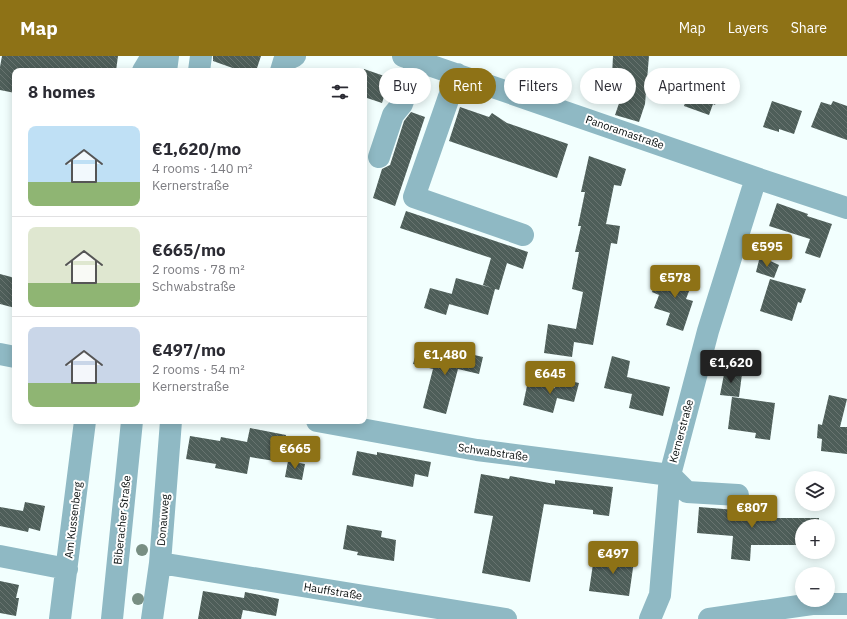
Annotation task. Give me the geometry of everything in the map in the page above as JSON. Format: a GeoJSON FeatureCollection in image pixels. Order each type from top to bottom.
{"type":"FeatureCollection","features":[{"type":"Feature","properties":{"kind":"street"},"geometry":{"type":"LineString","coordinates":[[145,68],[152,56]]}},
{"type":"Feature","properties":{"kind":"street"},"geometry":{"type":"LineString","coordinates":[[166,68],[168,56]]}},
{"type":"Feature","properties":{"kind":"street"},"geometry":{"type":"LineString","coordinates":[[200,68],[201,56]]}},
{"type":"Feature","properties":{"kind":"street"},"geometry":{"type":"LineString","coordinates":[[281,68],[284,61],[295,56]]}},
{"type":"Feature","properties":{"kind":"street"},"geometry":{"type":"LineString","coordinates":[[379,157],[393,115],[402,104],[410,58]]}},
{"type":"Feature","properties":{"kind":"street","name":"Panoramastraße"},"geometry":{"type":"LineString","coordinates":[[410,58],[439,68]]}},
{"type":"Feature","properties":{"kind":"street","name":"Panoramastraße"},"geometry":{"type":"LineString","coordinates":[[496,88],[847,208]]}},
{"type":"Feature","properties":{"kind":"street"},"geometry":{"type":"LineString","coordinates":[[447,104],[414,198],[523,235]]}},
{"type":"Feature","properties":{"kind":"street","name":"Kernerstraße"},"geometry":{"type":"LineString","coordinates":[[650,619],[660,596],[670,475],[708,331],[756,178]]}},
{"type":"Feature","properties":{"kind":"street"},"geometry":{"type":"LineString","coordinates":[[0,354],[12,356]]}},
{"type":"Feature","properties":{"kind":"street","name":"Am Kussenberg"},"geometry":{"type":"LineString","coordinates":[[60,619],[85,424]]}},
{"type":"Feature","properties":{"kind":"street","name":"Biberacher Straße"},"geometry":{"type":"LineString","coordinates":[[112,619],[132,424]]}},
{"type":"Feature","properties":{"kind":"street","name":"Donauweg"},"geometry":{"type":"LineString","coordinates":[[152,619],[160,563],[171,424]]}},
{"type":"Feature","properties":{"kind":"street","name":"Schwabstraße"},"geometry":{"type":"LineString","coordinates":[[334,424],[477,450],[670,475]]}},
{"type":"Feature","properties":{"kind":"street"},"geometry":{"type":"LineString","coordinates":[[670,475],[688,492],[738,495]]}},
{"type":"Feature","properties":{"kind":"street"},"geometry":{"type":"LineString","coordinates":[[0,556],[67,569]]}},
{"type":"Feature","properties":{"kind":"street","name":"Hauffstraße"},"geometry":{"type":"LineString","coordinates":[[160,563],[506,619]]}},
{"type":"Feature","properties":{"kind":"street"},"geometry":{"type":"LineString","coordinates":[[709,619],[812,604],[847,604]]}},
{"type":"Feature","properties":{"kind":"building"},"geometry":{"type":"Polygon","coordinates":[[[2,56],[118,56],[116,68],[12,68],[12,92],[0,90],[0,67],[2,56]]]}},
{"type":"Feature","properties":{"kind":"building"},"geometry":{"type":"Polygon","coordinates":[[[213,56],[261,56],[257,68],[233,68],[213,61],[213,56]]]}},
{"type":"Feature","properties":{"kind":"building"},"geometry":{"type":"Polygon","coordinates":[[[613,56],[649,56],[648,68],[644,68],[645,104],[639,122],[615,115],[619,104],[636,104],[636,68],[612,68],[613,56]]]}},
{"type":"Feature","properties":{"kind":"building"},"geometry":{"type":"Polygon","coordinates":[[[367,70],[379,74],[379,102],[367,98],[367,70]]]}},
{"type":"Feature","properties":{"kind":"building"},"geometry":{"type":"Polygon","coordinates":[[[772,101],[802,111],[794,134],[779,129],[779,132],[763,127],[772,101]]]}},
{"type":"Feature","properties":{"kind":"building"},"geometry":{"type":"Polygon","coordinates":[[[833,101],[847,106],[847,140],[811,127],[821,102],[831,105],[833,101]]]}},
{"type":"Feature","properties":{"kind":"building"},"geometry":{"type":"Polygon","coordinates":[[[685,104],[713,104],[709,115],[684,106],[685,104]]]}},
{"type":"Feature","properties":{"kind":"building"},"geometry":{"type":"Polygon","coordinates":[[[460,107],[489,117],[492,113],[507,123],[568,144],[557,178],[449,141],[460,107]]]}},
{"type":"Feature","properties":{"kind":"building"},"geometry":{"type":"Polygon","coordinates":[[[411,112],[425,117],[395,206],[373,198],[382,169],[390,165],[404,121],[411,112]]]}},
{"type":"Feature","properties":{"kind":"building"},"geometry":{"type":"Polygon","coordinates":[[[589,156],[626,169],[621,186],[614,185],[606,224],[620,226],[617,244],[611,243],[593,345],[574,342],[572,357],[544,353],[548,324],[576,329],[583,292],[572,289],[579,252],[575,252],[581,226],[578,226],[585,192],[581,192],[589,156]]]}},
{"type":"Feature","properties":{"kind":"building"},"geometry":{"type":"Polygon","coordinates":[[[777,203],[808,214],[807,216],[832,224],[820,258],[805,253],[810,239],[769,226],[777,203]]]}},
{"type":"Feature","properties":{"kind":"building"},"geometry":{"type":"Polygon","coordinates":[[[406,211],[528,252],[523,269],[507,263],[499,290],[495,289],[488,315],[449,304],[456,278],[492,288],[483,285],[491,258],[400,228],[406,211]]]}},
{"type":"Feature","properties":{"kind":"building"},"geometry":{"type":"Polygon","coordinates":[[[760,256],[779,265],[774,278],[756,272],[760,256]]]}},
{"type":"Feature","properties":{"kind":"building"},"geometry":{"type":"Polygon","coordinates":[[[674,271],[694,278],[686,299],[693,301],[683,331],[666,325],[670,313],[654,308],[659,295],[652,292],[657,279],[670,283],[674,271]]]}},
{"type":"Feature","properties":{"kind":"building"},"geometry":{"type":"Polygon","coordinates":[[[0,274],[12,277],[12,307],[0,304],[0,274]]]}},
{"type":"Feature","properties":{"kind":"building"},"geometry":{"type":"Polygon","coordinates":[[[770,279],[806,289],[801,303],[798,302],[792,321],[760,311],[770,279]]]}},
{"type":"Feature","properties":{"kind":"building"},"geometry":{"type":"Polygon","coordinates":[[[430,288],[452,294],[446,315],[424,308],[430,288]]]}},
{"type":"Feature","properties":{"kind":"building"},"geometry":{"type":"Polygon","coordinates":[[[417,350],[455,359],[457,351],[483,357],[479,374],[458,369],[446,414],[423,408],[433,369],[413,364],[417,350]]]}},
{"type":"Feature","properties":{"kind":"building"},"geometry":{"type":"Polygon","coordinates":[[[612,356],[630,361],[627,377],[670,387],[663,416],[629,408],[632,394],[604,388],[612,356]]]}},
{"type":"Feature","properties":{"kind":"building"},"geometry":{"type":"Polygon","coordinates":[[[725,369],[742,374],[739,397],[720,395],[725,369]]]}},
{"type":"Feature","properties":{"kind":"building"},"geometry":{"type":"Polygon","coordinates":[[[557,378],[579,383],[574,402],[557,398],[553,413],[523,405],[528,381],[555,388],[557,378]]]}},
{"type":"Feature","properties":{"kind":"building"},"geometry":{"type":"Polygon","coordinates":[[[829,395],[847,399],[840,427],[847,427],[847,454],[821,451],[822,439],[817,438],[818,424],[822,425],[829,395]]]}},
{"type":"Feature","properties":{"kind":"building"},"geometry":{"type":"Polygon","coordinates":[[[732,397],[775,403],[770,440],[755,438],[756,433],[728,429],[732,397]]]}},
{"type":"Feature","properties":{"kind":"building"},"geometry":{"type":"Polygon","coordinates":[[[250,428],[286,435],[281,462],[250,457],[247,474],[215,468],[216,464],[186,459],[190,436],[220,441],[221,437],[247,442],[250,428]]]}},
{"type":"Feature","properties":{"kind":"building"},"geometry":{"type":"Polygon","coordinates":[[[357,451],[377,455],[377,452],[431,462],[428,477],[415,474],[413,487],[352,475],[357,451]]]}},
{"type":"Feature","properties":{"kind":"building"},"geometry":{"type":"Polygon","coordinates":[[[288,461],[305,464],[302,480],[285,477],[288,461]]]}},
{"type":"Feature","properties":{"kind":"building"},"geometry":{"type":"Polygon","coordinates":[[[481,474],[509,479],[510,476],[555,484],[555,480],[613,487],[609,516],[593,514],[593,510],[544,504],[530,582],[482,573],[493,516],[474,513],[481,474]]]}},
{"type":"Feature","properties":{"kind":"building"},"geometry":{"type":"Polygon","coordinates":[[[25,502],[45,506],[40,531],[29,528],[28,532],[0,526],[0,507],[23,511],[25,502]]]}},
{"type":"Feature","properties":{"kind":"building"},"geometry":{"type":"Polygon","coordinates":[[[746,504],[755,505],[754,518],[819,519],[795,519],[795,545],[751,545],[750,561],[731,559],[733,536],[697,533],[699,507],[736,510],[736,507],[746,504]]]}},
{"type":"Feature","properties":{"kind":"building"},"geometry":{"type":"Polygon","coordinates":[[[347,525],[382,531],[381,537],[396,540],[394,561],[357,555],[358,552],[343,549],[347,525]]]}},
{"type":"Feature","properties":{"kind":"building"},"geometry":{"type":"Polygon","coordinates":[[[618,552],[635,554],[629,596],[589,591],[594,557],[617,560],[618,552]]]}},
{"type":"Feature","properties":{"kind":"building"},"geometry":{"type":"Polygon","coordinates":[[[0,581],[19,585],[16,598],[19,598],[16,616],[0,613],[0,581]]]}},
{"type":"Feature","properties":{"kind":"building"},"geometry":{"type":"Polygon","coordinates":[[[203,591],[244,598],[245,592],[279,599],[276,616],[243,610],[241,619],[198,619],[203,591]]]}}]}
